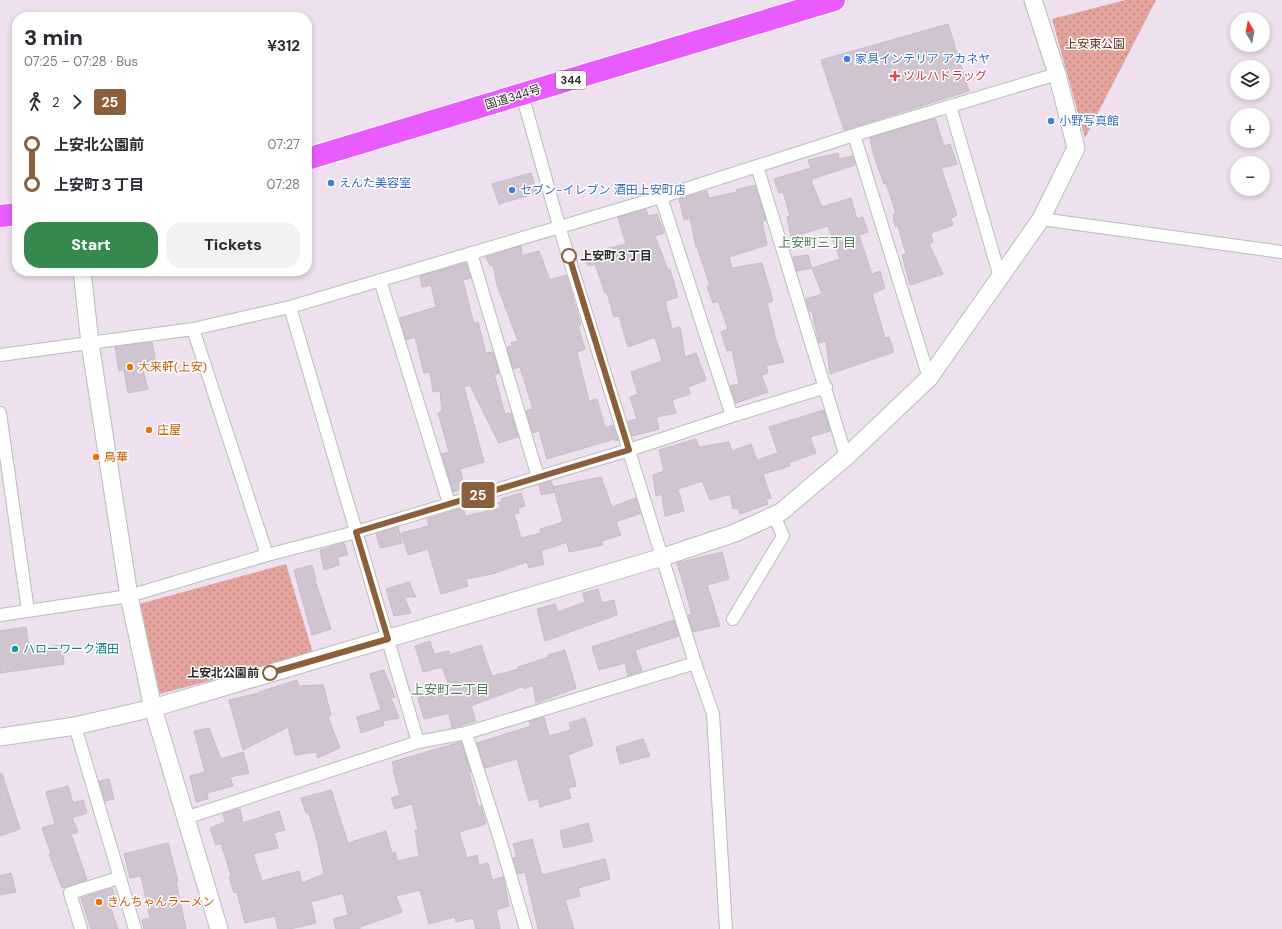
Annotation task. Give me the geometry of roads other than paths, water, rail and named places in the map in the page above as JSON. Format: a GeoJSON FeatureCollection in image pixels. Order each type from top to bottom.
{"type":"FeatureCollection","features":[{"type":"Feature","properties":{"kind":"highway","name":"国道344号"},"geometry":{"type":"LineString","coordinates":[[312,157],[834,0]]}},
{"type":"Feature","properties":{"kind":"highway"},"geometry":{"type":"LineString","coordinates":[[0,216],[12,215]]}},
{"type":"Feature","properties":{"kind":"street"},"geometry":{"type":"LineString","coordinates":[[0,738],[75,726],[153,708],[663,557],[735,534],[781,512],[846,457],[929,378],[1041,219],[1076,148],[1057,74],[1033,0]]}},
{"type":"Feature","properties":{"kind":"street"},"geometry":{"type":"LineString","coordinates":[[0,355],[193,329],[290,307],[661,197],[854,135],[1057,74]]}},
{"type":"Feature","properties":{"kind":"street"},"geometry":{"type":"LineString","coordinates":[[522,94],[559,226],[695,663],[713,714],[726,929]]}},
{"type":"Feature","properties":{"kind":"street"},"geometry":{"type":"LineString","coordinates":[[950,106],[1000,277]]}},
{"type":"Feature","properties":{"kind":"street"},"geometry":{"type":"LineString","coordinates":[[854,135],[929,378]]}},
{"type":"Feature","properties":{"kind":"street"},"geometry":{"type":"LineString","coordinates":[[757,166],[846,457]]}},
{"type":"Feature","properties":{"kind":"street"},"geometry":{"type":"LineString","coordinates":[[661,197],[732,416]]}},
{"type":"Feature","properties":{"kind":"street"},"geometry":{"type":"LineString","coordinates":[[1041,219],[1282,252]]}},
{"type":"Feature","properties":{"kind":"street"},"geometry":{"type":"LineString","coordinates":[[471,253],[538,477]]}},
{"type":"Feature","properties":{"kind":"street"},"geometry":{"type":"LineString","coordinates":[[83,276],[90,343],[128,596],[153,708],[219,929]]}},
{"type":"Feature","properties":{"kind":"street"},"geometry":{"type":"LineString","coordinates":[[380,280],[449,503]]}},
{"type":"Feature","properties":{"kind":"street"},"geometry":{"type":"LineString","coordinates":[[290,307],[418,742]]}},
{"type":"Feature","properties":{"kind":"street"},"geometry":{"type":"LineString","coordinates":[[193,329],[267,555]]}},
{"type":"Feature","properties":{"kind":"street"},"geometry":{"type":"LineString","coordinates":[[0,615],[128,596],[267,555],[356,532],[629,450],[732,416],[826,388]]}},
{"type":"Feature","properties":{"kind":"street"},"geometry":{"type":"LineString","coordinates":[[0,413],[28,611]]}},
{"type":"Feature","properties":{"kind":"street"},"geometry":{"type":"LineString","coordinates":[[733,618],[783,536],[774,515]]}},
{"type":"Feature","properties":{"kind":"street"},"geometry":{"type":"LineString","coordinates":[[185,818],[418,742],[466,733],[695,663]]}},
{"type":"Feature","properties":{"kind":"street"},"geometry":{"type":"LineString","coordinates":[[75,726],[135,929]]}},
{"type":"Feature","properties":{"kind":"street"},"geometry":{"type":"LineString","coordinates":[[466,733],[498,833],[526,929]]}},
{"type":"Feature","properties":{"kind":"street"},"geometry":{"type":"LineString","coordinates":[[81,929],[70,893],[119,878]]}},
{"type":"Feature","properties":{"kind":"place","name":"家具インテリア アカネヤ"},"geometry":{"type":"Point","coordinates":[847,59]}},
{"type":"Feature","properties":{"kind":"place","name":"ツルハドラッグ"},"geometry":{"type":"Point","coordinates":[895,76]}},
{"type":"Feature","properties":{"kind":"place","name":"小野写真館"},"geometry":{"type":"Point","coordinates":[1051,121]}},
{"type":"Feature","properties":{"kind":"place","name":"えんた美容室"},"geometry":{"type":"Point","coordinates":[331,183]}},
{"type":"Feature","properties":{"kind":"place","name":"セブン-イレブン 酒田上安町店"},"geometry":{"type":"Point","coordinates":[512,190]}},
{"type":"Feature","properties":{"kind":"place","name":"上安町３丁目"},"geometry":{"type":"Point","coordinates":[569,256]}},
{"type":"Feature","properties":{"kind":"place","name":"大来軒(上安)"},"geometry":{"type":"Point","coordinates":[130,367]}},
{"type":"Feature","properties":{"kind":"place","name":"庄屋"},"geometry":{"type":"Point","coordinates":[149,430]}},
{"type":"Feature","properties":{"kind":"place","name":"鳥華"},"geometry":{"type":"Point","coordinates":[96,457]}},
{"type":"Feature","properties":{"kind":"place","name":"ハローワーク酒田"},"geometry":{"type":"Point","coordinates":[15,649]}},
{"type":"Feature","properties":{"kind":"place","name":"上安北公園前"},"geometry":{"type":"Point","coordinates":[270,673]}},
{"type":"Feature","properties":{"kind":"place","name":"きんちゃんラーメン"},"geometry":{"type":"Point","coordinates":[99,902]}},
{"type":"Feature","properties":{"kind":"district","name":"上安町三丁目"},"geometry":{"type":"Point","coordinates":[817,242]}},
{"type":"Feature","properties":{"kind":"district","name":"上安町二丁目"},"geometry":{"type":"Point","coordinates":[450,689]}},
{"type":"Feature","properties":{"kind":"park label","name":"上安東公園"},"geometry":{"type":"Point","coordinates":[1095,44]}}]}
